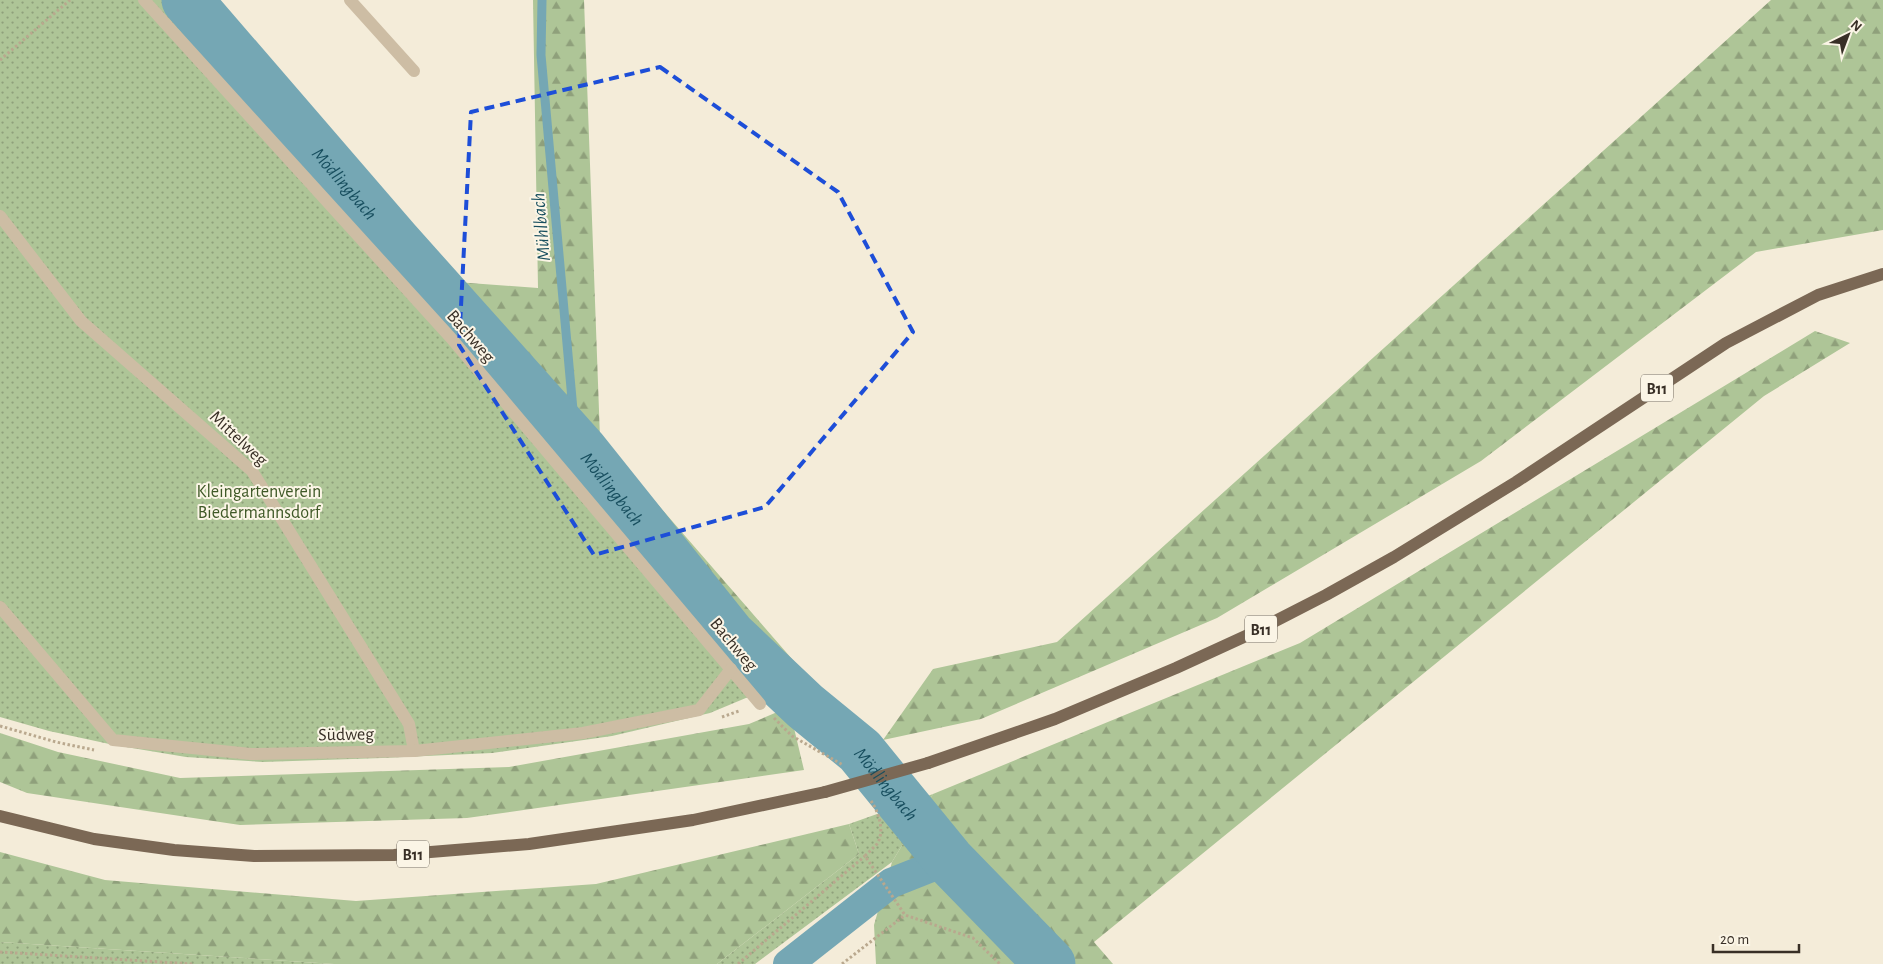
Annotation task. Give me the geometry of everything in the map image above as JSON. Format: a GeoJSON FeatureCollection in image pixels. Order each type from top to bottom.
{"type":"FeatureCollection","features":[{"type":"Feature","properties":{"kind":"main road","name":"B11"},"geometry":{"type":"LineString","coordinates":[[0,816],[94,839],[174,850],[254,856],[394,855],[529,844],[683,821],[825,792],[928,763],[1055,719],[1176,668],[1326,596],[1516,482],[1726,343],[1818,295],[1883,274]]}},
{"type":"Feature","properties":{"kind":"lane","name":"Bachweg"},"geometry":{"type":"LineString","coordinates":[[144,0],[451,338],[760,704]]}},
{"type":"Feature","properties":{"kind":"lane"},"geometry":{"type":"LineString","coordinates":[[350,0],[414,71]]}},
{"type":"Feature","properties":{"kind":"lane","name":"Mittelweg"},"geometry":{"type":"LineString","coordinates":[[0,216],[81,321],[252,470],[409,724],[414,751]]}},
{"type":"Feature","properties":{"kind":"lane","name":"Südweg"},"geometry":{"type":"LineString","coordinates":[[0,608],[113,740],[251,754],[414,751],[583,733],[699,710],[732,669]]}},
{"type":"Feature","properties":{"kind":"path"},"geometry":{"type":"LineString","coordinates":[[0,60],[70,0]]}},
{"type":"Feature","properties":{"kind":"path"},"geometry":{"type":"LineString","coordinates":[[738,964],[878,843]]}},
{"type":"Feature","properties":{"kind":"path"},"geometry":{"type":"LineString","coordinates":[[865,856],[905,915],[974,938],[1000,964]]}},
{"type":"Feature","properties":{"kind":"path"},"geometry":{"type":"LineString","coordinates":[[842,964],[905,915]]}},
{"type":"Feature","properties":{"kind":"path"},"geometry":{"type":"LineString","coordinates":[[0,952],[193,964]]}},
{"type":"Feature","properties":{"kind":"highlighted area"},"geometry":{"type":"Polygon","coordinates":[[[660,67],[838,192],[913,332],[765,507],[594,555],[459,345],[471,112],[660,67]]]}},
{"type":"Feature","properties":{"kind":"green space","name":"Kleingartenverein Biedermannsdorf"},"geometry":{"type":"Polygon","coordinates":[[[0,0],[163,0],[766,685],[753,695],[710,713],[612,736],[492,753],[382,758],[263,762],[186,757],[114,745],[49,731],[0,717],[0,0]]]}},
{"type":"Feature","properties":{"kind":"green space"},"geometry":{"type":"Polygon","coordinates":[[[163,0],[210,0],[456,282],[538,288],[533,0],[584,0],[600,438],[812,682],[766,685],[163,0]]]}},
{"type":"Feature","properties":{"kind":"green space"},"geometry":{"type":"Polygon","coordinates":[[[1771,0],[1883,0],[1883,230],[1756,252],[1481,461],[1217,618],[981,719],[883,740],[933,669],[1057,642],[1771,0]]]}},
{"type":"Feature","properties":{"kind":"green space"},"geometry":{"type":"Polygon","coordinates":[[[1815,331],[1850,343],[1764,396],[1094,942],[1113,964],[876,964],[874,925],[892,862],[933,794],[1300,643],[1815,331]]]}},
{"type":"Feature","properties":{"kind":"green space"},"geometry":{"type":"Polygon","coordinates":[[[789,707],[804,770],[467,818],[240,825],[27,793],[0,782],[0,733],[58,752],[180,778],[509,767],[749,724],[789,707]]]}},
{"type":"Feature","properties":{"kind":"green space"},"geometry":{"type":"Polygon","coordinates":[[[933,794],[892,862],[755,964],[717,964],[859,854],[849,824],[933,794]]]}},
{"type":"Feature","properties":{"kind":"green space"},"geometry":{"type":"Polygon","coordinates":[[[849,824],[859,854],[717,964],[334,964],[0,942],[0,852],[105,880],[356,901],[596,884],[849,824]]]}},
{"type":"Feature","properties":{"kind":"green space"},"geometry":{"type":"Polygon","coordinates":[[[0,942],[334,964],[0,964],[0,942]]]}},
{"type":"Feature","properties":{"kind":"waterway","name":"Mödlingbach"},"geometry":{"type":"LineString","coordinates":[[187,0],[395,241],[582,450],[730,635],[805,706],[860,751],[949,860],[1050,964]]}},
{"type":"Feature","properties":{"kind":"waterway","name":"Mühlbach"},"geometry":{"type":"LineString","coordinates":[[542,0],[541,55],[573,410],[582,450]]}},
{"type":"Feature","properties":{"kind":"waterway"},"geometry":{"type":"LineString","coordinates":[[788,964],[891,883],[949,860]]}}]}
